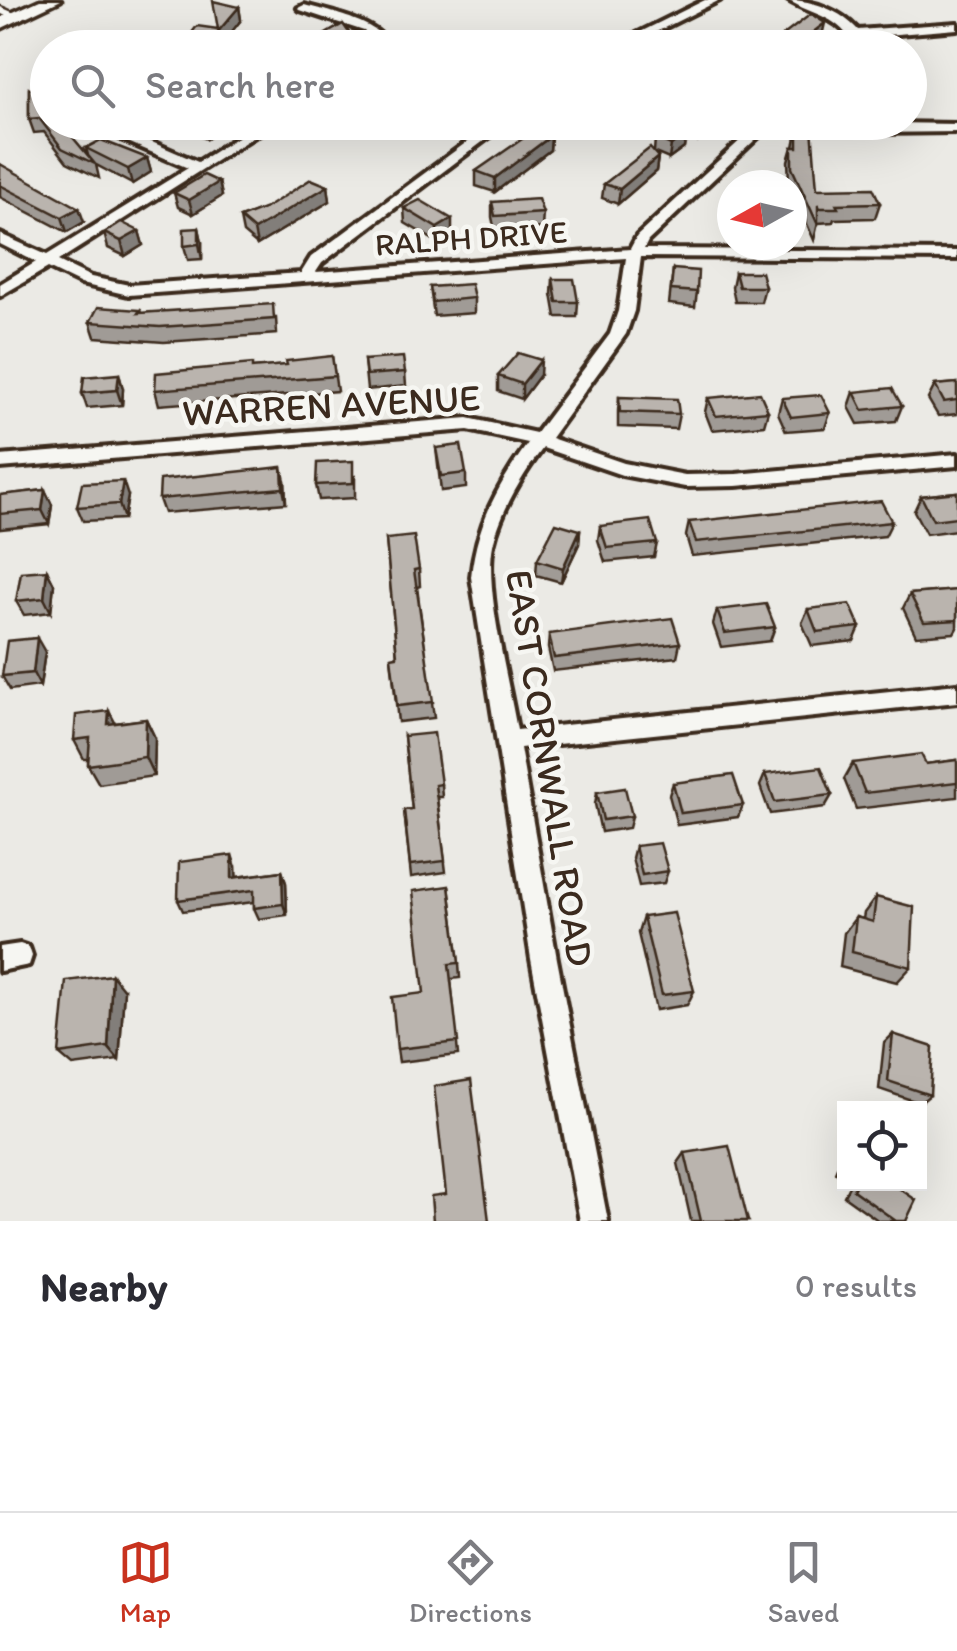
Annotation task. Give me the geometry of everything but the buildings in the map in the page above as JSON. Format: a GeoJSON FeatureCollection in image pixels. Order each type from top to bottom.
{"type":"FeatureCollection","features":[{"type":"Feature","properties":{"kind":"main road"},"geometry":{"type":"LineString","coordinates":[[8,20],[53,0]]}},
{"type":"Feature","properties":{"kind":"street"},"geometry":{"type":"LineString","coordinates":[[652,30],[714,0]]}},
{"type":"Feature","properties":{"kind":"street"},"geometry":{"type":"LineString","coordinates":[[794,0],[832,16],[846,30]]}},
{"type":"Feature","properties":{"kind":"street"},"geometry":{"type":"LineString","coordinates":[[304,8],[370,30]]}},
{"type":"Feature","properties":{"kind":"street"},"geometry":{"type":"LineString","coordinates":[[927,30],[957,26]]}},
{"type":"Feature","properties":{"kind":"street"},"geometry":{"type":"LineString","coordinates":[[927,128],[957,128]]}},
{"type":"Feature","properties":{"kind":"street"},"geometry":{"type":"LineString","coordinates":[[135,140],[198,167]]}},
{"type":"Feature","properties":{"kind":"street"},"geometry":{"type":"LineString","coordinates":[[0,290],[242,140]]}},
{"type":"Feature","properties":{"kind":"street"},"geometry":{"type":"LineString","coordinates":[[305,278],[316,260],[479,140]]}},
{"type":"Feature","properties":{"kind":"street"},"geometry":{"type":"LineString","coordinates":[[633,253],[642,239],[749,140]]}},
{"type":"Feature","properties":{"kind":"street","name":"RALPH DRIVE"},"geometry":{"type":"LineString","coordinates":[[0,238],[86,281],[130,290],[633,253],[957,254]]}},
{"type":"Feature","properties":{"kind":"street","name":"EAST CORNWALL ROAD"},"geometry":{"type":"LineString","coordinates":[[594,1221],[544,959],[481,577],[481,551],[494,511],[621,329],[633,253]]}},
{"type":"Feature","properties":{"kind":"street","name":"WARREN AVENUE"},"geometry":{"type":"LineString","coordinates":[[0,462],[444,424],[483,425],[622,469],[686,480],[736,480],[957,460]]}},
{"type":"Feature","properties":{"kind":"street"},"geometry":{"type":"LineString","coordinates":[[508,740],[957,693]]}},
{"type":"Feature","properties":{"kind":"lane"},"geometry":{"type":"LineString","coordinates":[[0,4],[8,20]]}}]}
